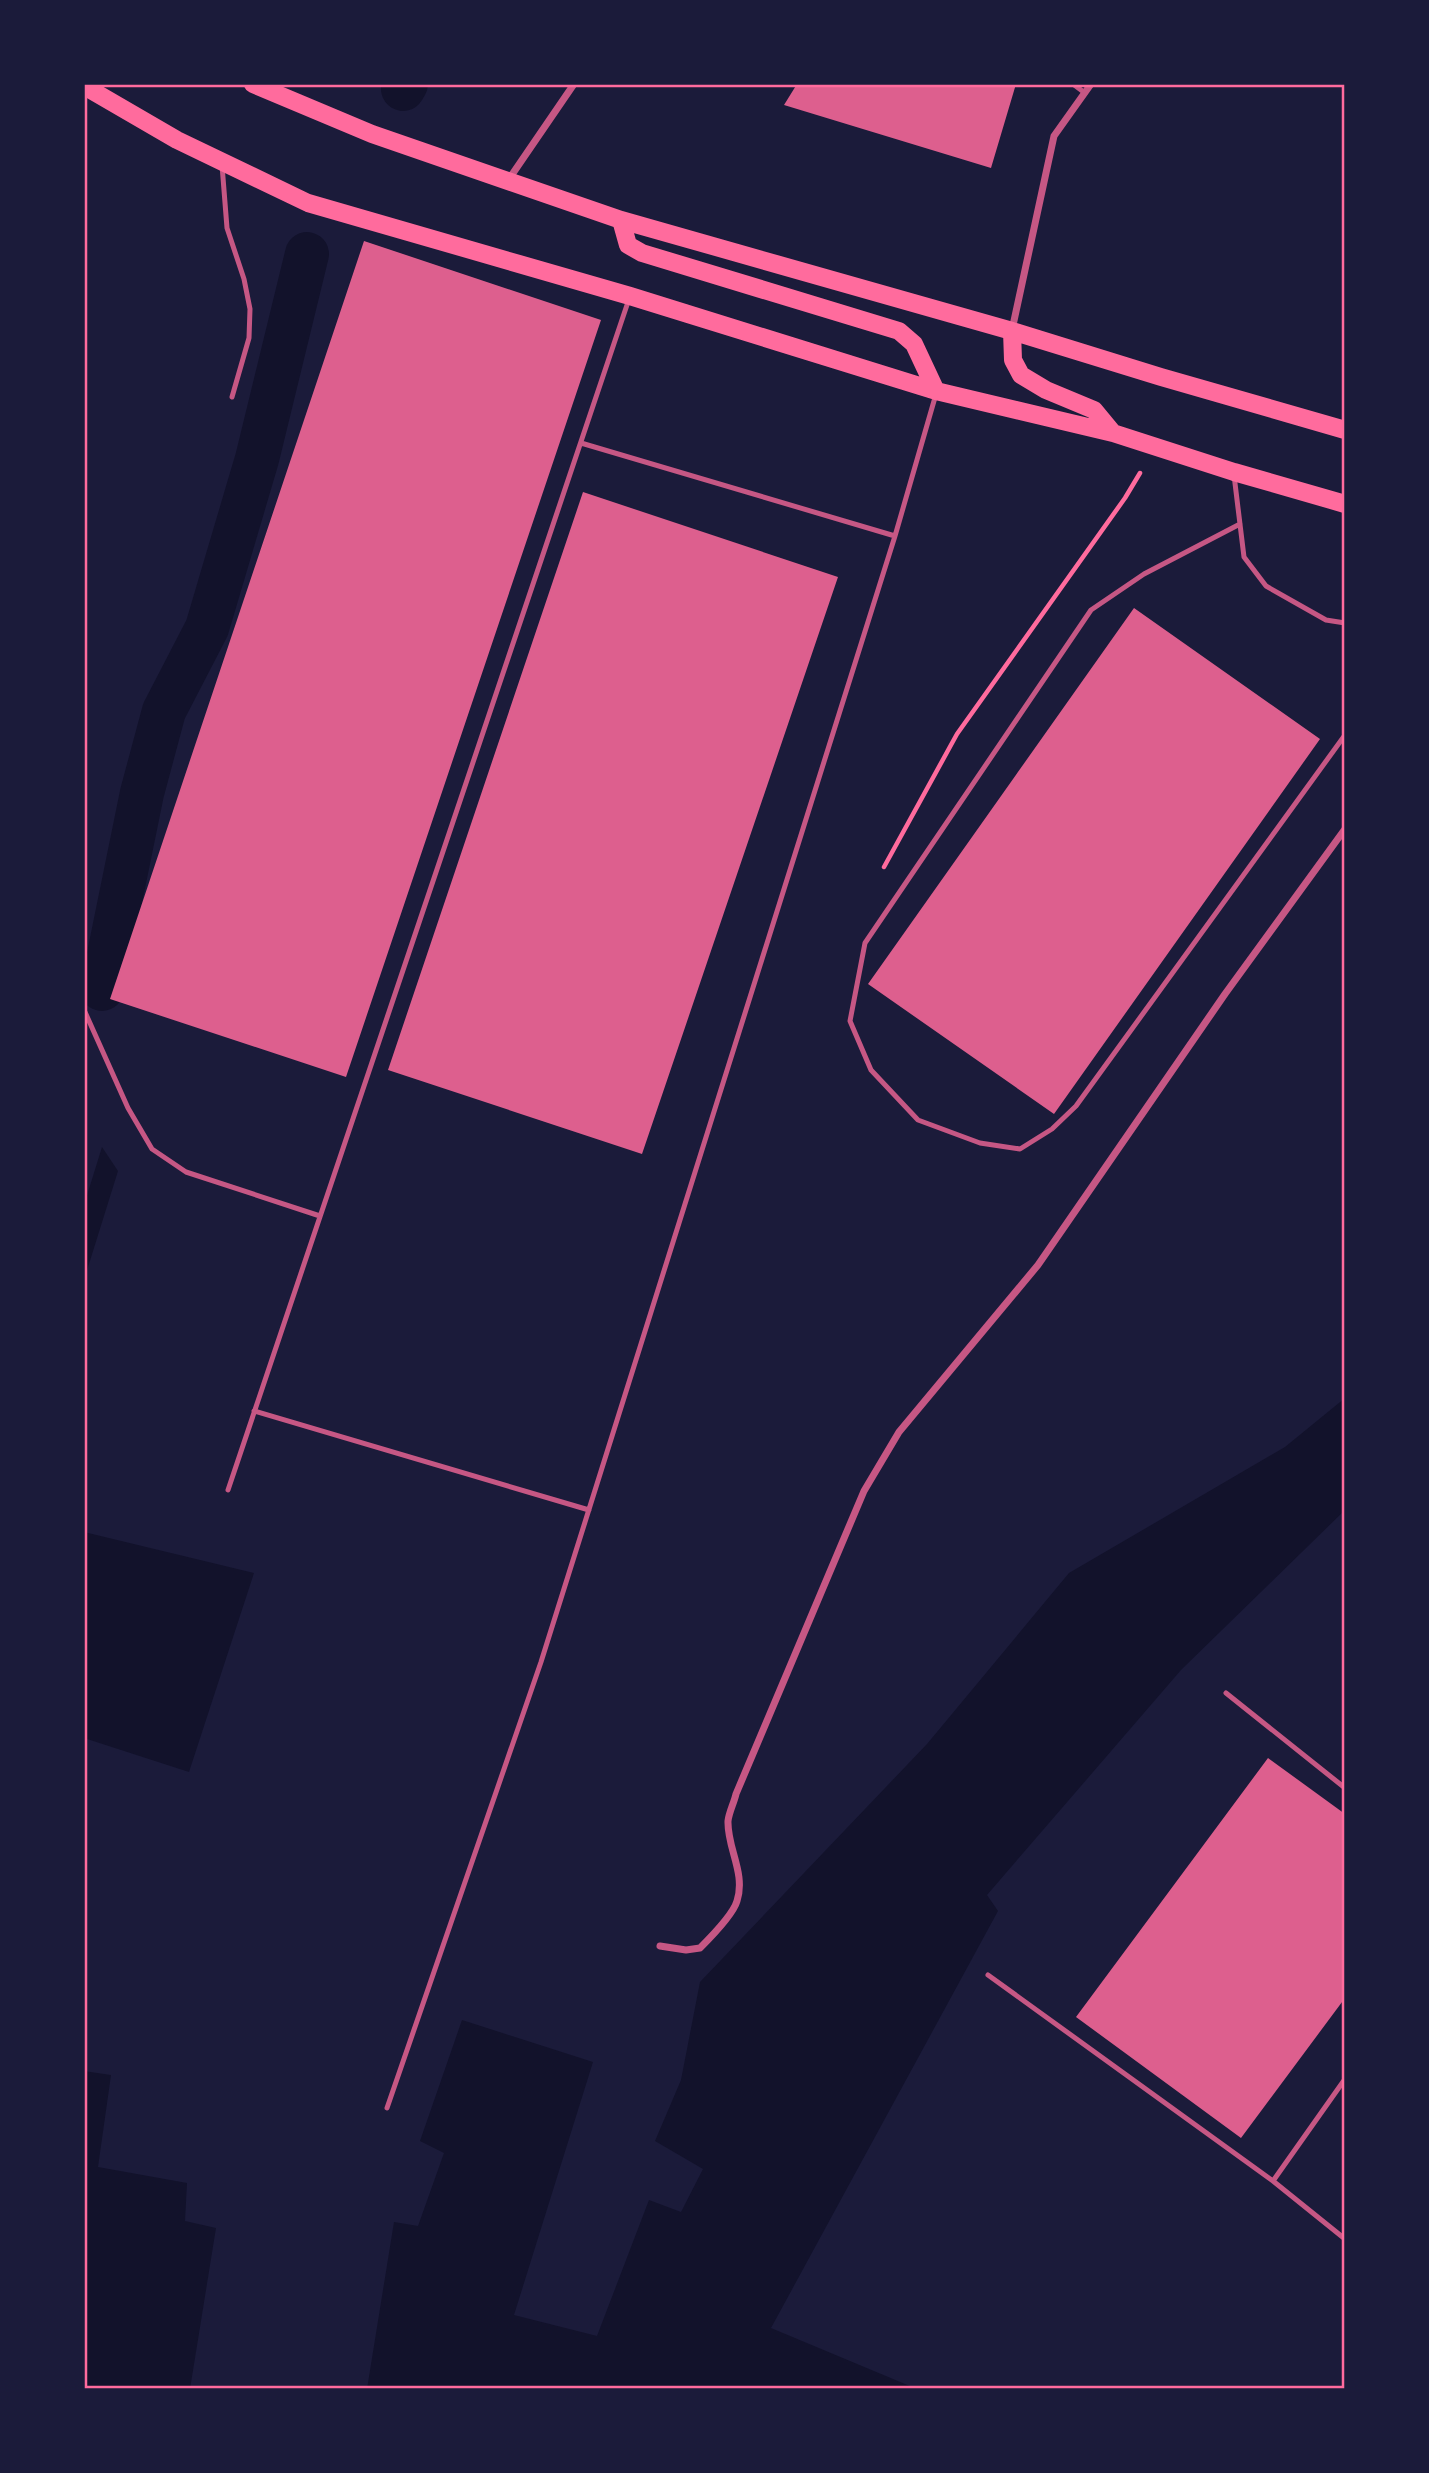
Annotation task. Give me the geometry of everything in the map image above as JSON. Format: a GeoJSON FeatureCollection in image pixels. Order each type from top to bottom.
{"type":"FeatureCollection","features":[{"type":"Feature","properties":{"kind":"main road"},"geometry":{"type":"LineString","coordinates":[[253,84],[372,134],[621,220],[1012,331],[1345,430]]}},
{"type":"Feature","properties":{"kind":"main road"},"geometry":{"type":"LineString","coordinates":[[84,86],[177,141],[308,203],[630,296],[936,391],[1113,433],[1345,504]]}},
{"type":"Feature","properties":{"kind":"main road"},"geometry":{"type":"LineString","coordinates":[[621,220],[628,245],[642,253],[900,331],[914,344],[936,391]]}},
{"type":"Feature","properties":{"kind":"main road"},"geometry":{"type":"LineString","coordinates":[[1012,331],[1013,360],[1021,375],[1046,390],[1094,410],[1113,433]]}},
{"type":"Feature","properties":{"kind":"street"},"geometry":{"type":"LineString","coordinates":[[508,181],[574,84]]}},
{"type":"Feature","properties":{"kind":"street"},"geometry":{"type":"LineString","coordinates":[[1012,331],[1055,136],[1091,84]]}},
{"type":"Feature","properties":{"kind":"street"},"geometry":{"type":"LineString","coordinates":[[660,1946],[686,1950],[700,1948],[737,1902],[739,1870],[728,1820],[736,1794],[864,1491],[892,1444],[1038,1265],[1225,994],[1345,829]]}},
{"type":"Feature","properties":{"kind":"lane"},"geometry":{"type":"LineString","coordinates":[[1073,84],[1085,93]]}},
{"type":"Feature","properties":{"kind":"lane"},"geometry":{"type":"LineString","coordinates":[[222,163],[227,228],[244,279],[250,309],[249,338],[232,397]]}},
{"type":"Feature","properties":{"kind":"lane"},"geometry":{"type":"LineString","coordinates":[[228,1490],[630,296]]}},
{"type":"Feature","properties":{"kind":"lane"},"geometry":{"type":"LineString","coordinates":[[387,2108],[541,1662],[895,536],[936,391]]}},
{"type":"Feature","properties":{"kind":"lane"},"geometry":{"type":"LineString","coordinates":[[581,443],[895,536]]}},
{"type":"Feature","properties":{"kind":"lane"},"geometry":{"type":"LineString","coordinates":[[1234,472],[1244,557],[1266,586],[1326,620],[1345,623]]}},
{"type":"Feature","properties":{"kind":"lane"},"geometry":{"type":"LineString","coordinates":[[1240,524],[1144,574],[1091,610],[1067,644],[865,943],[850,1021],[871,1070],[918,1120],[980,1143],[1020,1149],[1052,1129],[1084,1094],[1345,735]]}},
{"type":"Feature","properties":{"kind":"lane"},"geometry":{"type":"LineString","coordinates":[[85,1012],[128,1108],[152,1150],[186,1172],[320,1216]]}},
{"type":"Feature","properties":{"kind":"lane"},"geometry":{"type":"LineString","coordinates":[[254,1411],[589,1510]]}},
{"type":"Feature","properties":{"kind":"lane"},"geometry":{"type":"LineString","coordinates":[[1226,1693],[1345,1788]]}},
{"type":"Feature","properties":{"kind":"lane"},"geometry":{"type":"LineString","coordinates":[[988,1975],[1273,2181],[1345,2239]]}},
{"type":"Feature","properties":{"kind":"lane"},"geometry":{"type":"LineString","coordinates":[[1273,2181],[1345,2079]]}},
{"type":"Feature","properties":{"kind":"path"},"geometry":{"type":"LineString","coordinates":[[880,875],[957,734],[1125,498],[1155,447]]}},
{"type":"Feature","properties":{"kind":"shaded area"},"geometry":{"type":"Polygon","coordinates":[[[102,1147],[118,1171],[84,1280],[84,1205],[102,1147]]]}},
{"type":"Feature","properties":{"kind":"shaded area"},"geometry":{"type":"Polygon","coordinates":[[[1345,1398],[1345,1510],[1181,1670],[987,1895],[998,1911],[771,2328],[917,2389],[367,2389],[394,2222],[418,2226],[444,2153],[420,2141],[462,2020],[593,2062],[514,2315],[597,2336],[649,2200],[681,2212],[703,2169],[655,2141],[681,2080],[700,1982],[927,1744],[1069,1573],[1285,1447],[1345,1398]]]}},
{"type":"Feature","properties":{"kind":"shaded area"},"geometry":{"type":"Polygon","coordinates":[[[84,1532],[254,1573],[189,1772],[84,1738],[84,1532]]]}},
{"type":"Feature","properties":{"kind":"shaded area"},"geometry":{"type":"Polygon","coordinates":[[[84,2071],[111,2075],[98,2167],[187,2183],[185,2221],[216,2228],[190,2389],[84,2389],[84,2071]]]}},
{"type":"Feature","properties":{"kind":"building"},"geometry":{"type":"Polygon","coordinates":[[[797,84],[1016,84],[991,168],[784,105],[797,84]]]}},
{"type":"Feature","properties":{"kind":"building"},"geometry":{"type":"Polygon","coordinates":[[[364,241],[601,320],[346,1077],[110,999],[364,241]]]}},
{"type":"Feature","properties":{"kind":"building"},"geometry":{"type":"Polygon","coordinates":[[[583,492],[838,577],[642,1154],[388,1070],[583,492]]]}},
{"type":"Feature","properties":{"kind":"building"},"geometry":{"type":"Polygon","coordinates":[[[1134,608],[1320,739],[1054,1114],[868,984],[1134,608]]]}},
{"type":"Feature","properties":{"kind":"building"},"geometry":{"type":"Polygon","coordinates":[[[1268,1758],[1345,1814],[1345,1998],[1241,2138],[1076,2017],[1268,1758]]]}},
{"type":"Feature","properties":{"kind":"waterway"},"geometry":{"type":"LineString","coordinates":[[403,89],[406,84]]}},
{"type":"Feature","properties":{"kind":"waterway"},"geometry":{"type":"LineString","coordinates":[[102,989],[142,793],[164,711],[207,628],[257,459],[307,254]]}}]}
